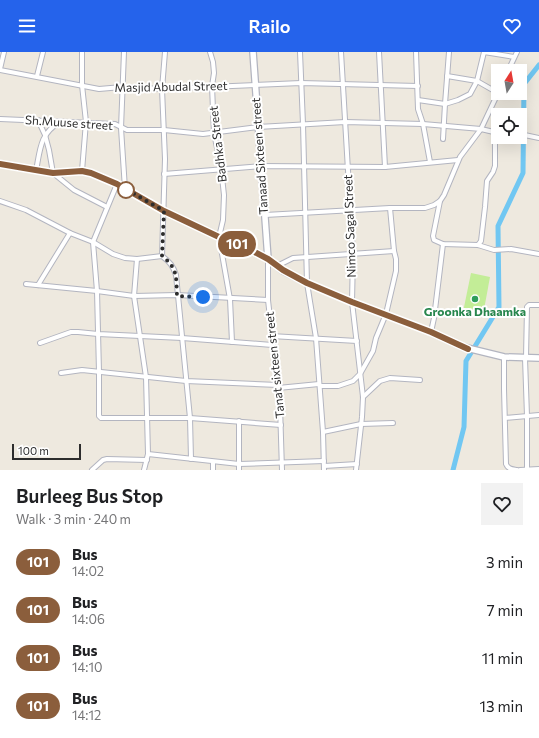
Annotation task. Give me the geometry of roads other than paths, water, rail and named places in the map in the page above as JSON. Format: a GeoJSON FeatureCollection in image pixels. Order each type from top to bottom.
{"type":"FeatureCollection","features":[{"type":"Feature","properties":{"kind":"street"},"geometry":{"type":"LineString","coordinates":[[0,69],[4,52]]}},
{"type":"Feature","properties":{"kind":"street"},"geometry":{"type":"LineString","coordinates":[[37,76],[43,52]]}},
{"type":"Feature","properties":{"kind":"street"},"geometry":{"type":"LineString","coordinates":[[82,52],[82,85],[86,122],[82,171]]}},
{"type":"Feature","properties":{"kind":"street"},"geometry":{"type":"LineString","coordinates":[[124,52],[121,128],[124,188]]}},
{"type":"Feature","properties":{"kind":"street"},"geometry":{"type":"LineString","coordinates":[[162,256],[164,211],[164,130],[162,89],[165,52]]}},
{"type":"Feature","properties":{"kind":"street","name":"Badhka Street"},"geometry":{"type":"LineString","coordinates":[[210,52],[214,73],[212,86],[214,133],[221,168],[224,195],[223,220],[219,237]]}},
{"type":"Feature","properties":{"kind":"street","name":"Tanaad Sixteen street"},"geometry":{"type":"LineString","coordinates":[[253,52],[268,259]]}},
{"type":"Feature","properties":{"kind":"street"},"geometry":{"type":"LineString","coordinates":[[300,52],[307,283],[316,338],[324,466]]}},
{"type":"Feature","properties":{"kind":"street","name":"Nimco Sagal Street"},"geometry":{"type":"LineString","coordinates":[[341,52],[353,254],[352,302],[363,397],[356,470]]}},
{"type":"Feature","properties":{"kind":"street"},"geometry":{"type":"LineString","coordinates":[[379,52],[384,123],[385,167]]}},
{"type":"Feature","properties":{"kind":"street"},"geometry":{"type":"LineString","coordinates":[[416,52],[419,113],[423,124],[430,162]]}},
{"type":"Feature","properties":{"kind":"street"},"geometry":{"type":"LineString","coordinates":[[443,139],[444,104],[449,52]]}},
{"type":"Feature","properties":{"kind":"street"},"geometry":{"type":"LineString","coordinates":[[418,100],[444,104],[458,100],[470,94],[477,81],[484,52],[515,54],[511,64]]}},
{"type":"Feature","properties":{"kind":"street","name":"Masjid Abudal Street"},"geometry":{"type":"LineString","coordinates":[[0,69],[99,88],[122,87],[162,89],[301,83],[418,86]]}},
{"type":"Feature","properties":{"kind":"street"},"geometry":{"type":"LineString","coordinates":[[447,76],[477,81],[491,89]]}},
{"type":"Feature","properties":{"kind":"street"},"geometry":{"type":"LineString","coordinates":[[495,100],[481,129],[458,160],[444,195],[440,201],[432,236],[434,240],[443,244],[478,246],[494,250],[511,249],[539,254]]}},
{"type":"Feature","properties":{"kind":"street","name":"Sh.Muuse street"},"geometry":{"type":"LineString","coordinates":[[0,119],[115,124],[127,130],[164,130],[203,134],[258,127],[345,122],[423,124],[481,129],[491,132]]}},
{"type":"Feature","properties":{"kind":"street"},"geometry":{"type":"LineString","coordinates":[[38,120],[45,135],[53,173],[74,190],[107,207]]}},
{"type":"Feature","properties":{"kind":"street"},"geometry":{"type":"LineString","coordinates":[[36,171],[41,146],[45,135],[50,128],[61,121]]}},
{"type":"Feature","properties":{"kind":"street"},"geometry":{"type":"LineString","coordinates":[[527,136],[539,138]]}},
{"type":"Feature","properties":{"kind":"street"},"geometry":{"type":"LineString","coordinates":[[478,246],[480,244],[486,207],[487,181],[495,166],[496,144]]}},
{"type":"Feature","properties":{"kind":"street"},"geometry":{"type":"LineString","coordinates":[[164,174],[221,168],[261,166],[385,167],[458,160]]}},
{"type":"Feature","properties":{"kind":"street"},"geometry":{"type":"LineString","coordinates":[[0,164],[53,173],[82,171],[117,184],[164,211],[219,237],[243,246],[268,259],[277,266],[307,283],[352,302],[431,332],[468,349],[504,357],[539,358]]}},
{"type":"Feature","properties":{"kind":"street"},"geometry":{"type":"LineString","coordinates":[[117,184],[93,242],[97,291],[100,372],[99,416],[101,418],[190,418],[281,425]]}},
{"type":"Feature","properties":{"kind":"street"},"geometry":{"type":"LineString","coordinates":[[0,201],[26,210],[70,233],[93,242],[113,254],[125,258],[137,259],[162,256],[174,267],[190,418],[191,459]]}},
{"type":"Feature","properties":{"kind":"street"},"geometry":{"type":"LineString","coordinates":[[265,215],[390,208],[425,208],[440,201]]}},
{"type":"Feature","properties":{"kind":"street"},"geometry":{"type":"LineString","coordinates":[[61,373],[82,370],[186,381],[278,386],[319,385],[332,387],[353,381],[360,374],[373,351],[376,338],[386,314],[396,271],[390,208]]}},
{"type":"Feature","properties":{"kind":"street"},"geometry":{"type":"LineString","coordinates":[[38,285],[70,233]]}},
{"type":"Feature","properties":{"kind":"street"},"geometry":{"type":"LineString","coordinates":[[219,237],[230,299],[232,342]]}},
{"type":"Feature","properties":{"kind":"street"},"geometry":{"type":"LineString","coordinates":[[431,332],[443,244]]}},
{"type":"Feature","properties":{"kind":"street"},"geometry":{"type":"LineString","coordinates":[[277,266],[293,258],[307,256],[394,251]]}},
{"type":"Feature","properties":{"kind":"street"},"geometry":{"type":"LineString","coordinates":[[137,259],[134,296],[146,377],[148,454],[144,470]]}},
{"type":"Feature","properties":{"kind":"street","name":"Tanat sixteen street"},"geometry":{"type":"LineString","coordinates":[[268,259],[268,300],[272,345],[278,386],[282,470]]}},
{"type":"Feature","properties":{"kind":"street"},"geometry":{"type":"LineString","coordinates":[[26,284],[134,296],[177,296],[268,300]]}},
{"type":"Feature","properties":{"kind":"street"},"geometry":{"type":"LineString","coordinates":[[527,470],[525,358],[527,308],[529,305],[539,305]]}},
{"type":"Feature","properties":{"kind":"street"},"geometry":{"type":"LineString","coordinates":[[40,343],[71,332],[272,345]]}},
{"type":"Feature","properties":{"kind":"street"},"geometry":{"type":"LineString","coordinates":[[271,336],[357,341]]}},
{"type":"Feature","properties":{"kind":"street"},"geometry":{"type":"LineString","coordinates":[[504,357],[506,464],[510,469],[539,469]]}},
{"type":"Feature","properties":{"kind":"street"},"geometry":{"type":"LineString","coordinates":[[363,397],[380,381],[390,378],[420,380]]}},
{"type":"Feature","properties":{"kind":"street"},"geometry":{"type":"LineString","coordinates":[[505,418],[539,415]]}},
{"type":"Feature","properties":{"kind":"street"},"geometry":{"type":"LineString","coordinates":[[239,421],[239,470]]}},
{"type":"Feature","properties":{"kind":"street"},"geometry":{"type":"LineString","coordinates":[[323,432],[361,424],[393,424]]}},
{"type":"Feature","properties":{"kind":"street"},"geometry":{"type":"LineString","coordinates":[[148,454],[239,464],[282,463],[324,466],[357,464]]}},
{"type":"Feature","properties":{"kind":"street"},"geometry":{"type":"LineString","coordinates":[[92,470],[103,460],[107,459],[147,460]]}},
{"type":"Feature","properties":{"kind":"street"},"geometry":{"type":"LineString","coordinates":[[213,462],[213,470]]}},
{"type":"Feature","properties":{"kind":"waterway"},"geometry":{"type":"LineString","coordinates":[[453,470],[464,427],[466,361],[499,307],[498,226],[523,173],[524,84],[539,65]]}},
{"type":"Feature","properties":{"kind":"place","name":"Groonka Dhaamka"},"geometry":{"type":"Point","coordinates":[475,299]}}]}
